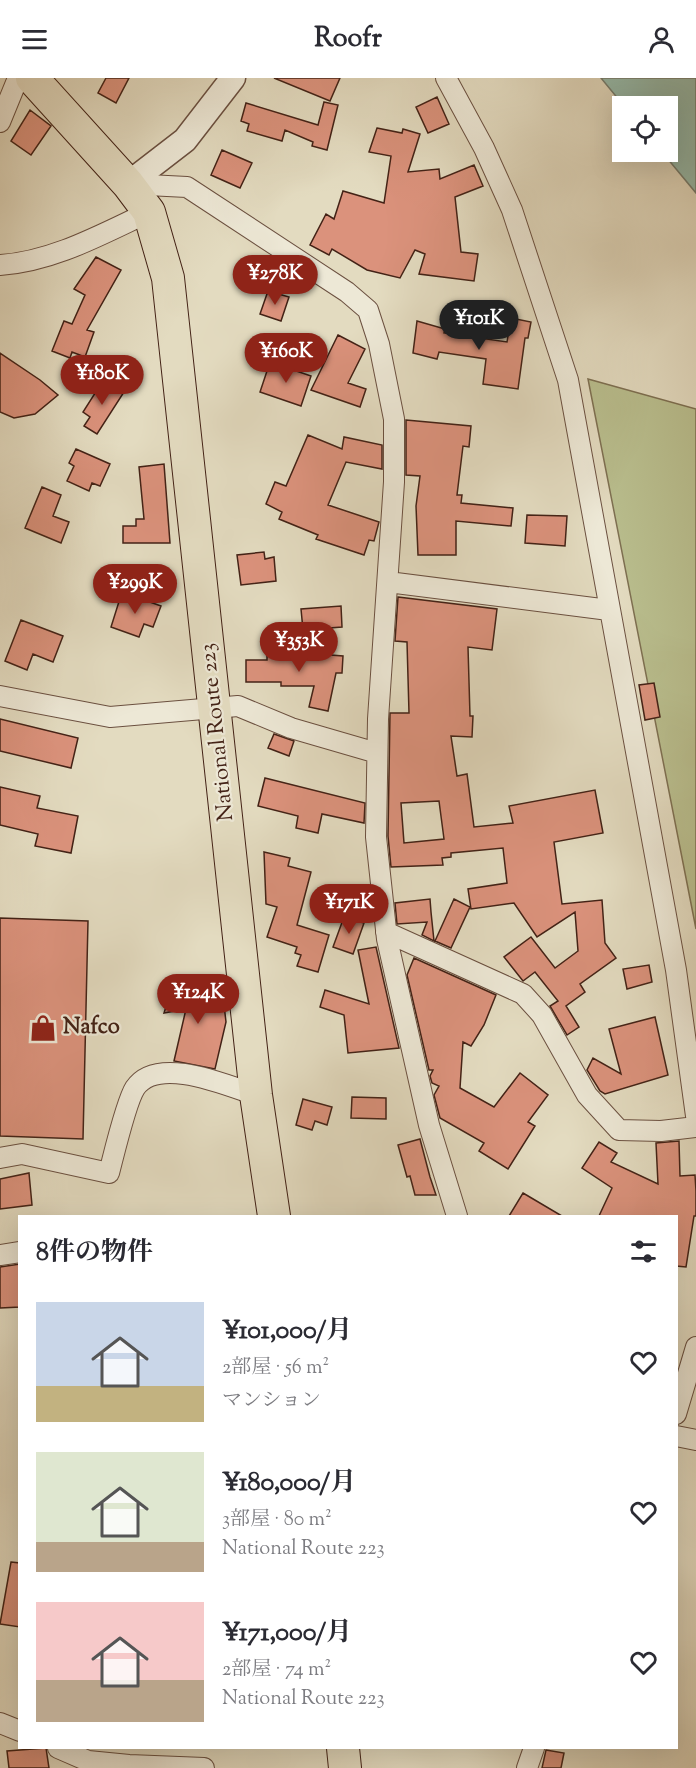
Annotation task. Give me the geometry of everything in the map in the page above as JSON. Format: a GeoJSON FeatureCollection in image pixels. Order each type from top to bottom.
{"type":"FeatureCollection","features":[{"type":"Feature","properties":{"kind":"highway","name":"National Route 223"},"geometry":{"type":"LineString","coordinates":[[32,78],[128,184],[149,213],[168,278],[256,1095],[274,1215]]}},
{"type":"Feature","properties":{"kind":"highway"},"geometry":{"type":"LineString","coordinates":[[343,1749],[345,1768]]}},
{"type":"Feature","properties":{"kind":"street"},"geometry":{"type":"LineString","coordinates":[[0,122],[18,78]]}},
{"type":"Feature","properties":{"kind":"street"},"geometry":{"type":"LineString","coordinates":[[128,184],[185,140],[233,78]]}},
{"type":"Feature","properties":{"kind":"street"},"geometry":{"type":"LineString","coordinates":[[446,78],[484,148],[512,210],[568,380],[676,970],[696,1116]]}},
{"type":"Feature","properties":{"kind":"street"},"geometry":{"type":"LineString","coordinates":[[128,184],[187,187],[347,292],[368,310],[379,344],[394,419],[394,482],[377,753],[376,837],[386,932],[429,1125],[458,1215]]}},
{"type":"Feature","properties":{"kind":"street"},"geometry":{"type":"LineString","coordinates":[[0,265],[21,264],[72,247],[149,213]]}},
{"type":"Feature","properties":{"kind":"street"},"geometry":{"type":"LineString","coordinates":[[388,582],[609,610]]}},
{"type":"Feature","properties":{"kind":"street"},"geometry":{"type":"LineString","coordinates":[[0,696],[110,717],[238,706],[291,729],[377,753]]}},
{"type":"Feature","properties":{"kind":"street"},"geometry":{"type":"LineString","coordinates":[[386,932],[523,994],[542,1015],[587,1095],[619,1130],[696,1127]]}},
{"type":"Feature","properties":{"kind":"street"},"geometry":{"type":"LineString","coordinates":[[0,1158],[22,1154],[109,1173],[135,1088],[150,1074],[171,1071],[256,1095]]}},
{"type":"Feature","properties":{"kind":"street"},"geometry":{"type":"LineString","coordinates":[[0,1255],[18,1252]]}},
{"type":"Feature","properties":{"kind":"street"},"geometry":{"type":"LineString","coordinates":[[678,1407],[696,1347]]}},
{"type":"Feature","properties":{"kind":"street"},"geometry":{"type":"LineString","coordinates":[[678,1436],[696,1440]]}},
{"type":"Feature","properties":{"kind":"street"},"geometry":{"type":"LineString","coordinates":[[0,1723],[18,1730]]}},
{"type":"Feature","properties":{"kind":"street"},"geometry":{"type":"LineString","coordinates":[[60,1749],[88,1759],[129,1766],[204,1768]]}},
{"type":"Feature","properties":{"kind":"street"},"geometry":{"type":"LineString","coordinates":[[527,1768],[534,1749]]}},
{"type":"Feature","properties":{"kind":"shaded area"},"geometry":{"type":"Polygon","coordinates":[[[601,78],[696,78],[696,193],[670,162],[678,162],[678,96],[616,96],[601,78]]]}},
{"type":"Feature","properties":{"kind":"shaded area"},"geometry":{"type":"Polygon","coordinates":[[[588,379],[696,409],[696,929],[588,379]]]}},
{"type":"Feature","properties":{"kind":"building"},"geometry":{"type":"Polygon","coordinates":[[[106,78],[129,78],[116,103],[98,93],[106,78]]]}},
{"type":"Feature","properties":{"kind":"building"},"geometry":{"type":"Polygon","coordinates":[[[274,78],[340,78],[330,101],[274,78]]]}},
{"type":"Feature","properties":{"kind":"building"},"geometry":{"type":"Polygon","coordinates":[[[437,97],[449,124],[428,133],[416,107],[437,97]]]}},
{"type":"Feature","properties":{"kind":"building"},"geometry":{"type":"Polygon","coordinates":[[[324,102],[338,105],[327,150],[312,146],[313,142],[285,130],[282,141],[247,131],[249,124],[241,121],[246,103],[318,125],[324,102]]]}},
{"type":"Feature","properties":{"kind":"building"},"geometry":{"type":"Polygon","coordinates":[[[30,110],[51,126],[31,155],[11,141],[30,110]]]}},
{"type":"Feature","properties":{"kind":"building"},"geometry":{"type":"Polygon","coordinates":[[[377,128],[402,133],[403,129],[420,134],[408,172],[439,169],[440,179],[474,165],[483,186],[455,197],[461,252],[478,254],[474,281],[419,274],[425,254],[415,250],[400,278],[367,270],[332,249],[329,255],[310,245],[326,214],[334,219],[343,191],[384,203],[391,156],[369,152],[377,128]]]}},
{"type":"Feature","properties":{"kind":"building"},"geometry":{"type":"Polygon","coordinates":[[[222,150],[252,163],[240,188],[211,175],[222,150]]]}},
{"type":"Feature","properties":{"kind":"building"},"geometry":{"type":"Polygon","coordinates":[[[96,257],[121,270],[87,330],[94,332],[85,357],[72,352],[70,358],[52,351],[64,321],[72,324],[85,295],[74,289],[96,257]]]}},
{"type":"Feature","properties":{"kind":"building"},"geometry":{"type":"Polygon","coordinates":[[[268,291],[289,297],[281,321],[260,314],[268,291]]]}},
{"type":"Feature","properties":{"kind":"building"},"geometry":{"type":"Polygon","coordinates":[[[511,318],[531,322],[528,338],[525,338],[518,389],[483,384],[486,359],[439,352],[437,359],[413,353],[417,321],[445,329],[444,333],[507,342],[511,318]]]}},
{"type":"Feature","properties":{"kind":"building"},"geometry":{"type":"Polygon","coordinates":[[[338,335],[365,349],[348,383],[366,389],[360,407],[311,390],[338,335]]]}},
{"type":"Feature","properties":{"kind":"building"},"geometry":{"type":"Polygon","coordinates":[[[0,353],[58,395],[35,414],[14,418],[0,412],[0,353]]]}},
{"type":"Feature","properties":{"kind":"building"},"geometry":{"type":"Polygon","coordinates":[[[270,362],[311,376],[301,406],[260,392],[270,362]]]}},
{"type":"Feature","properties":{"kind":"building"},"geometry":{"type":"Polygon","coordinates":[[[104,379],[124,392],[97,434],[84,426],[90,417],[83,412],[104,379]]]}},
{"type":"Feature","properties":{"kind":"building"},"geometry":{"type":"Polygon","coordinates":[[[406,420],[471,426],[469,447],[463,446],[457,495],[462,495],[461,503],[513,508],[511,526],[456,521],[456,555],[418,555],[416,506],[420,476],[406,475],[406,420]]]}},
{"type":"Feature","properties":{"kind":"building"},"geometry":{"type":"Polygon","coordinates":[[[308,435],[342,449],[344,437],[382,445],[382,469],[346,462],[328,505],[379,522],[374,541],[369,540],[364,555],[316,539],[318,535],[279,519],[282,512],[266,504],[275,482],[286,486],[308,435]]]}},
{"type":"Feature","properties":{"kind":"building"},"geometry":{"type":"Polygon","coordinates":[[[76,449],[110,464],[100,486],[92,483],[89,491],[67,481],[74,466],[69,463],[76,449]]]}},
{"type":"Feature","properties":{"kind":"building"},"geometry":{"type":"Polygon","coordinates":[[[164,464],[170,543],[123,543],[123,526],[136,526],[136,519],[144,519],[139,467],[164,464]]]}},
{"type":"Feature","properties":{"kind":"building"},"geometry":{"type":"Polygon","coordinates":[[[42,487],[61,495],[53,516],[69,522],[61,543],[25,528],[42,487]]]}},
{"type":"Feature","properties":{"kind":"building"},"geometry":{"type":"Polygon","coordinates":[[[527,515],[567,516],[565,546],[525,543],[527,515]]]}},
{"type":"Feature","properties":{"kind":"building"},"geometry":{"type":"Polygon","coordinates":[[[264,552],[265,559],[274,557],[276,581],[241,585],[237,555],[264,552]]]}},
{"type":"Feature","properties":{"kind":"building"},"geometry":{"type":"Polygon","coordinates":[[[122,592],[161,606],[153,627],[144,624],[139,637],[111,627],[122,592]]]}},
{"type":"Feature","properties":{"kind":"building"},"geometry":{"type":"Polygon","coordinates":[[[398,597],[497,609],[492,650],[468,647],[470,716],[473,716],[472,737],[451,736],[457,776],[467,774],[474,827],[513,823],[509,806],[595,790],[603,833],[554,842],[562,904],[602,900],[605,943],[616,958],[580,984],[585,992],[566,1006],[579,1027],[567,1035],[550,1006],[558,1001],[535,972],[523,981],[504,957],[531,937],[555,968],[578,951],[575,912],[537,937],[514,903],[471,909],[468,889],[507,883],[503,848],[451,853],[451,857],[442,858],[443,865],[391,867],[388,836],[390,713],[409,713],[407,642],[395,641],[398,597]],[[439,801],[401,803],[404,843],[444,839],[439,801]]]}},
{"type":"Feature","properties":{"kind":"building"},"geometry":{"type":"Polygon","coordinates":[[[341,606],[342,627],[303,630],[301,609],[341,606]]]}},
{"type":"Feature","properties":{"kind":"building"},"geometry":{"type":"Polygon","coordinates":[[[21,620],[63,636],[53,662],[33,654],[27,670],[5,661],[21,620]]]}},
{"type":"Feature","properties":{"kind":"building"},"geometry":{"type":"Polygon","coordinates":[[[267,650],[343,656],[342,673],[336,673],[328,711],[309,707],[314,686],[281,686],[281,682],[246,682],[246,660],[267,660],[267,650]]]}},
{"type":"Feature","properties":{"kind":"building"},"geometry":{"type":"Polygon","coordinates":[[[654,683],[660,717],[645,720],[639,685],[654,683]]]}},
{"type":"Feature","properties":{"kind":"building"},"geometry":{"type":"Polygon","coordinates":[[[0,719],[78,738],[71,768],[0,751],[0,719]]]}},
{"type":"Feature","properties":{"kind":"building"},"geometry":{"type":"Polygon","coordinates":[[[274,734],[294,741],[289,756],[268,748],[274,734]]]}},
{"type":"Feature","properties":{"kind":"building"},"geometry":{"type":"Polygon","coordinates":[[[265,778],[365,803],[364,823],[322,814],[318,833],[296,828],[298,816],[258,806],[265,778]]]}},
{"type":"Feature","properties":{"kind":"building"},"geometry":{"type":"Polygon","coordinates":[[[0,787],[40,796],[37,808],[78,816],[71,853],[35,846],[38,834],[0,825],[0,787]]]}},
{"type":"Feature","properties":{"kind":"building"},"geometry":{"type":"Polygon","coordinates":[[[264,852],[290,858],[288,866],[311,872],[297,925],[329,935],[318,972],[297,966],[301,955],[295,953],[297,947],[267,937],[277,907],[266,904],[264,852]]]}},
{"type":"Feature","properties":{"kind":"building"},"geometry":{"type":"Polygon","coordinates":[[[430,899],[434,941],[422,935],[427,922],[397,924],[395,903],[430,899]]]}},
{"type":"Feature","properties":{"kind":"building"},"geometry":{"type":"Polygon","coordinates":[[[454,899],[470,907],[451,948],[435,941],[454,899]]]}},
{"type":"Feature","properties":{"kind":"building"},"geometry":{"type":"Polygon","coordinates":[[[344,917],[364,923],[353,954],[333,947],[344,917]]]}},
{"type":"Feature","properties":{"kind":"building","name":"Nafco"},"geometry":{"type":"Polygon","coordinates":[[[0,918],[88,921],[83,1139],[0,1136],[0,918]]]}},
{"type":"Feature","properties":{"kind":"building"},"geometry":{"type":"Polygon","coordinates":[[[376,947],[399,1048],[348,1053],[344,1015],[320,1007],[325,990],[369,1004],[358,950],[376,947]]]}},
{"type":"Feature","properties":{"kind":"building"},"geometry":{"type":"Polygon","coordinates":[[[414,958],[496,995],[484,1025],[471,1046],[463,1042],[460,1088],[494,1107],[520,1073],[548,1095],[528,1122],[535,1126],[508,1169],[479,1151],[484,1143],[440,1118],[434,1095],[439,1086],[432,1083],[430,1076],[433,1070],[429,1070],[407,975],[414,958]]]}},
{"type":"Feature","properties":{"kind":"building"},"geometry":{"type":"Polygon","coordinates":[[[649,965],[652,982],[627,989],[623,969],[649,965]]]}},
{"type":"Feature","properties":{"kind":"building"},"geometry":{"type":"Polygon","coordinates":[[[174,981],[223,996],[226,1022],[215,1069],[174,1061],[186,1009],[164,1013],[174,981]]]}},
{"type":"Feature","properties":{"kind":"building"},"geometry":{"type":"Polygon","coordinates":[[[655,1017],[668,1075],[605,1094],[600,1091],[587,1070],[593,1058],[621,1074],[609,1029],[655,1017]]]}},
{"type":"Feature","properties":{"kind":"building"},"geometry":{"type":"Polygon","coordinates":[[[352,1097],[386,1098],[386,1119],[351,1118],[352,1097]]]}},
{"type":"Feature","properties":{"kind":"building"},"geometry":{"type":"Polygon","coordinates":[[[303,1099],[332,1107],[327,1125],[315,1121],[312,1130],[296,1125],[303,1099]]]}},
{"type":"Feature","properties":{"kind":"building"},"geometry":{"type":"Polygon","coordinates":[[[420,1139],[436,1195],[415,1195],[410,1176],[407,1177],[398,1145],[420,1139]]]}},
{"type":"Feature","properties":{"kind":"building"},"geometry":{"type":"Polygon","coordinates":[[[679,1141],[680,1176],[695,1175],[696,1216],[694,1216],[686,1267],[678,1266],[678,1215],[599,1215],[612,1188],[582,1168],[599,1142],[617,1153],[611,1162],[658,1184],[656,1143],[679,1141]]]}},
{"type":"Feature","properties":{"kind":"building"},"geometry":{"type":"Polygon","coordinates":[[[29,1173],[32,1205],[0,1209],[0,1179],[29,1173]]]}},
{"type":"Feature","properties":{"kind":"building"},"geometry":{"type":"Polygon","coordinates":[[[523,1193],[560,1215],[510,1215],[523,1193]]]}},
{"type":"Feature","properties":{"kind":"building"},"geometry":{"type":"Polygon","coordinates":[[[18,1264],[18,1307],[0,1308],[0,1267],[18,1264]]]}},
{"type":"Feature","properties":{"kind":"building"},"geometry":{"type":"Polygon","coordinates":[[[11,1562],[18,1563],[18,1627],[0,1624],[11,1562]]]}},
{"type":"Feature","properties":{"kind":"building"},"geometry":{"type":"Polygon","coordinates":[[[46,1749],[49,1768],[9,1768],[7,1751],[46,1749]]]}},
{"type":"Feature","properties":{"kind":"building"},"geometry":{"type":"Polygon","coordinates":[[[546,1750],[564,1753],[561,1768],[542,1768],[546,1750]]]}},
{"type":"Feature","properties":{"kind":"place","name":"Nafco"},"geometry":{"type":"Point","coordinates":[43,1028]}}]}
